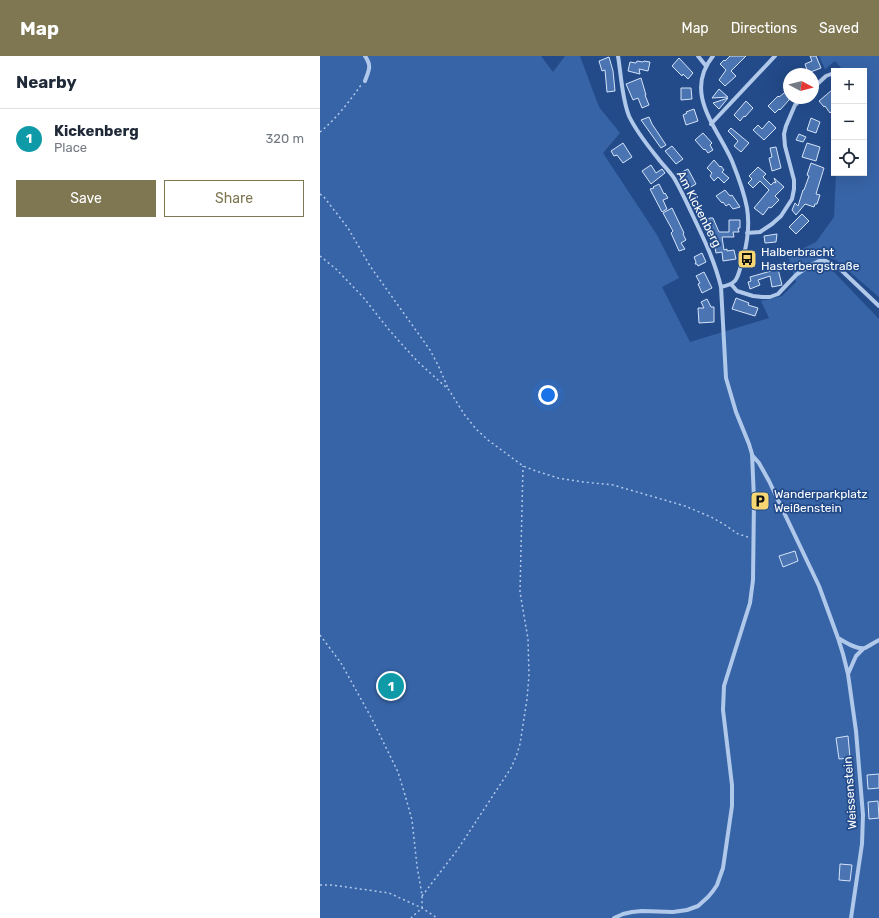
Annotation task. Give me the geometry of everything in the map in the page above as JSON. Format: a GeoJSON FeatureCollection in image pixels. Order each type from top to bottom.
{"type":"FeatureCollection","features":[{"type":"Feature","properties":{"kind":"street"},"geometry":{"type":"LineString","coordinates":[[364,56],[370,66],[365,81]]}},
{"type":"Feature","properties":{"kind":"street","name":"Am Kickenberg"},"geometry":{"type":"LineString","coordinates":[[618,56],[625,104],[634,126],[673,177],[681,190],[714,262],[721,287],[726,378],[736,412],[752,454]]}},
{"type":"Feature","properties":{"kind":"street"},"geometry":{"type":"LineString","coordinates":[[698,56],[706,66]]}},
{"type":"Feature","properties":{"kind":"street"},"geometry":{"type":"LineString","coordinates":[[713,56],[706,66],[702,79],[701,96],[711,124],[732,161],[747,208],[747,233],[744,254],[738,275],[736,280],[731,284],[721,287]]}},
{"type":"Feature","properties":{"kind":"street"},"geometry":{"type":"LineString","coordinates":[[711,124],[775,56]]}},
{"type":"Feature","properties":{"kind":"street"},"geometry":{"type":"LineString","coordinates":[[819,82],[826,76],[831,74]]}},
{"type":"Feature","properties":{"kind":"street"},"geometry":{"type":"LineString","coordinates":[[747,233],[760,232],[772,224],[782,216],[792,199],[794,180],[785,146],[784,134],[796,104]]}},
{"type":"Feature","properties":{"kind":"street"},"geometry":{"type":"LineString","coordinates":[[731,284],[737,291],[762,297],[770,297],[778,294],[796,275],[809,266],[819,261],[826,261],[839,268],[879,306]]}},
{"type":"Feature","properties":{"kind":"street"},"geometry":{"type":"LineString","coordinates":[[614,918],[623,914],[638,911],[673,912],[698,906],[708,898],[717,885],[721,874],[732,806],[732,785],[723,710],[724,686],[750,603],[753,580],[754,499],[752,454]]}},
{"type":"Feature","properties":{"kind":"street","name":"Weissenstein"},"geometry":{"type":"LineString","coordinates":[[752,454],[770,481],[819,586],[838,638],[848,674],[856,731],[863,815],[862,844],[851,918]]}},
{"type":"Feature","properties":{"kind":"street"},"geometry":{"type":"LineString","coordinates":[[838,638],[853,646],[864,648]]}},
{"type":"Feature","properties":{"kind":"street"},"geometry":{"type":"LineString","coordinates":[[848,674],[856,656],[864,648],[879,640]]}},
{"type":"Feature","properties":{"kind":"path"},"geometry":{"type":"LineString","coordinates":[[320,132],[332,122],[365,81]]}},
{"type":"Feature","properties":{"kind":"path"},"geometry":{"type":"LineString","coordinates":[[320,194],[348,228],[370,266],[430,350],[449,390],[464,414],[476,429],[488,440],[523,466],[536,471],[558,478],[613,485],[685,506],[711,517],[738,534],[754,537]]}},
{"type":"Feature","properties":{"kind":"path"},"geometry":{"type":"LineString","coordinates":[[320,256],[336,269],[363,297],[390,331],[417,361],[449,390]]}},
{"type":"Feature","properties":{"kind":"path"},"geometry":{"type":"LineString","coordinates":[[422,896],[458,849],[507,774],[516,757],[520,744],[529,675],[528,639],[520,592],[523,466]]}},
{"type":"Feature","properties":{"kind":"path"},"geometry":{"type":"LineString","coordinates":[[320,635],[341,663],[372,719],[398,772],[412,820],[422,896],[422,908],[411,918]]}},
{"type":"Feature","properties":{"kind":"path"},"geometry":{"type":"LineString","coordinates":[[320,885],[332,885],[389,893],[422,908],[437,918]]}},
{"type":"Feature","properties":{"kind":"shaded area"},"geometry":{"type":"Polygon","coordinates":[[[320,56],[541,56],[553,72],[565,56],[580,56],[599,107],[620,133],[603,153],[657,235],[679,278],[662,287],[690,342],[769,318],[761,301],[782,296],[796,282],[788,256],[816,242],[834,217],[836,176],[867,176],[867,68],[841,68],[835,61],[825,69],[819,56],[879,56],[879,297],[836,260],[824,256],[832,270],[879,319],[879,918],[320,918],[320,56]]]}},
{"type":"Feature","properties":{"kind":"building"},"geometry":{"type":"Polygon","coordinates":[[[730,56],[746,56],[731,71],[736,76],[725,86],[719,80],[726,70],[720,64],[730,56]]]}},
{"type":"Feature","properties":{"kind":"building"},"geometry":{"type":"Polygon","coordinates":[[[810,56],[816,56],[821,68],[806,68],[805,64],[812,61],[810,56]]]}},
{"type":"Feature","properties":{"kind":"building"},"geometry":{"type":"Polygon","coordinates":[[[609,57],[613,71],[615,91],[607,92],[605,70],[602,71],[599,61],[609,57]]]}},
{"type":"Feature","properties":{"kind":"building"},"geometry":{"type":"Polygon","coordinates":[[[679,58],[693,73],[688,79],[683,74],[682,76],[672,66],[679,58]]]}},
{"type":"Feature","properties":{"kind":"building"},"geometry":{"type":"Polygon","coordinates":[[[637,61],[650,62],[648,71],[639,69],[640,74],[628,71],[630,62],[636,63],[637,61]]]}},
{"type":"Feature","properties":{"kind":"building"},"geometry":{"type":"Polygon","coordinates":[[[641,78],[649,105],[642,108],[638,98],[633,100],[626,84],[641,78]]]}},
{"type":"Feature","properties":{"kind":"building"},"geometry":{"type":"Polygon","coordinates":[[[681,88],[691,88],[692,99],[681,100],[681,88]]]}},
{"type":"Feature","properties":{"kind":"building"},"geometry":{"type":"Polygon","coordinates":[[[719,89],[728,97],[712,98],[719,89]]]}},
{"type":"Feature","properties":{"kind":"building"},"geometry":{"type":"Polygon","coordinates":[[[831,91],[830,113],[825,106],[824,107],[819,101],[831,91]]]}},
{"type":"Feature","properties":{"kind":"building"},"geometry":{"type":"Polygon","coordinates":[[[783,94],[783,104],[785,104],[775,113],[768,106],[778,96],[779,97],[783,94]]]}},
{"type":"Feature","properties":{"kind":"building"},"geometry":{"type":"Polygon","coordinates":[[[728,98],[719,109],[713,103],[728,98]]]}},
{"type":"Feature","properties":{"kind":"building"},"geometry":{"type":"Polygon","coordinates":[[[746,101],[753,108],[740,121],[734,115],[746,101]]]}},
{"type":"Feature","properties":{"kind":"building"},"geometry":{"type":"Polygon","coordinates":[[[694,109],[698,121],[686,125],[683,115],[694,109]]]}},
{"type":"Feature","properties":{"kind":"building"},"geometry":{"type":"Polygon","coordinates":[[[649,117],[666,145],[661,148],[641,120],[649,117]]]}},
{"type":"Feature","properties":{"kind":"building"},"geometry":{"type":"Polygon","coordinates":[[[811,118],[820,122],[816,133],[807,130],[811,118]]]}},
{"type":"Feature","properties":{"kind":"building"},"geometry":{"type":"Polygon","coordinates":[[[769,121],[776,128],[764,140],[753,130],[758,125],[762,129],[769,121]]]}},
{"type":"Feature","properties":{"kind":"building"},"geometry":{"type":"Polygon","coordinates":[[[731,128],[749,143],[741,152],[734,146],[738,141],[728,131],[731,128]]]}},
{"type":"Feature","properties":{"kind":"building"},"geometry":{"type":"Polygon","coordinates":[[[703,133],[712,143],[710,145],[713,150],[708,153],[695,140],[703,133]]]}},
{"type":"Feature","properties":{"kind":"building"},"geometry":{"type":"Polygon","coordinates":[[[799,134],[806,137],[803,142],[796,140],[799,134]]]}},
{"type":"Feature","properties":{"kind":"building"},"geometry":{"type":"Polygon","coordinates":[[[623,143],[632,157],[623,163],[617,155],[614,156],[611,151],[623,143]]]}},
{"type":"Feature","properties":{"kind":"building"},"geometry":{"type":"Polygon","coordinates":[[[807,143],[820,147],[816,161],[802,157],[807,143]]]}},
{"type":"Feature","properties":{"kind":"building"},"geometry":{"type":"Polygon","coordinates":[[[672,146],[683,159],[676,164],[665,151],[672,146]]]}},
{"type":"Feature","properties":{"kind":"building"},"geometry":{"type":"Polygon","coordinates":[[[776,147],[781,168],[772,171],[769,158],[772,157],[770,148],[776,147]]]}},
{"type":"Feature","properties":{"kind":"building"},"geometry":{"type":"Polygon","coordinates":[[[714,160],[724,170],[722,172],[729,178],[724,183],[718,177],[714,181],[710,176],[712,173],[707,168],[714,160]]]}},
{"type":"Feature","properties":{"kind":"building"},"geometry":{"type":"Polygon","coordinates":[[[811,163],[824,168],[816,194],[820,195],[817,204],[815,204],[814,207],[805,204],[796,215],[792,210],[795,203],[798,206],[809,176],[807,175],[811,163]]]}},
{"type":"Feature","properties":{"kind":"building"},"geometry":{"type":"Polygon","coordinates":[[[651,165],[656,173],[662,169],[665,173],[651,184],[642,171],[651,165]]]}},
{"type":"Feature","properties":{"kind":"building"},"geometry":{"type":"Polygon","coordinates":[[[758,167],[766,174],[763,177],[771,185],[774,182],[776,183],[774,178],[784,187],[775,196],[779,200],[771,208],[769,207],[763,215],[754,208],[769,190],[760,181],[753,188],[748,183],[752,179],[749,176],[758,167]]]}},
{"type":"Feature","properties":{"kind":"building"},"geometry":{"type":"Polygon","coordinates":[[[688,169],[696,184],[689,188],[680,173],[688,169]]]}},
{"type":"Feature","properties":{"kind":"building"},"geometry":{"type":"Polygon","coordinates":[[[659,184],[664,194],[665,193],[668,198],[663,200],[667,209],[662,212],[650,189],[659,184]]]}},
{"type":"Feature","properties":{"kind":"building"},"geometry":{"type":"Polygon","coordinates":[[[725,190],[730,196],[732,195],[740,207],[733,209],[729,204],[726,206],[723,202],[722,203],[716,196],[725,190]]]}},
{"type":"Feature","properties":{"kind":"building"},"geometry":{"type":"Polygon","coordinates":[[[672,208],[686,240],[681,243],[685,249],[679,251],[671,233],[673,231],[663,213],[672,208]]]}},
{"type":"Feature","properties":{"kind":"building"},"geometry":{"type":"Polygon","coordinates":[[[802,214],[809,221],[796,234],[789,227],[802,214]]]}},
{"type":"Feature","properties":{"kind":"building"},"geometry":{"type":"Polygon","coordinates":[[[713,218],[719,232],[729,232],[729,220],[740,220],[740,228],[738,228],[739,232],[733,232],[734,237],[722,237],[724,250],[734,250],[736,259],[723,261],[722,252],[716,253],[713,238],[704,221],[713,218]]]}},
{"type":"Feature","properties":{"kind":"building"},"geometry":{"type":"Polygon","coordinates":[[[777,234],[776,242],[765,243],[764,236],[777,234]]]}},
{"type":"Feature","properties":{"kind":"building"},"geometry":{"type":"Polygon","coordinates":[[[702,253],[706,262],[698,266],[695,264],[696,262],[694,257],[702,253]]]}},
{"type":"Feature","properties":{"kind":"building"},"geometry":{"type":"Polygon","coordinates":[[[778,269],[782,285],[772,287],[770,276],[758,280],[760,285],[750,289],[748,282],[751,281],[750,277],[778,269]]]}},
{"type":"Feature","properties":{"kind":"building"},"geometry":{"type":"Polygon","coordinates":[[[704,272],[712,288],[702,293],[698,284],[700,283],[696,276],[704,272]]]}},
{"type":"Feature","properties":{"kind":"building"},"geometry":{"type":"Polygon","coordinates":[[[736,298],[749,303],[748,305],[758,308],[755,316],[732,309],[736,298]]]}},
{"type":"Feature","properties":{"kind":"building"},"geometry":{"type":"Polygon","coordinates":[[[707,299],[711,307],[714,307],[714,322],[699,323],[698,308],[704,308],[701,302],[707,299]]]}},
{"type":"Feature","properties":{"kind":"building"},"geometry":{"type":"Polygon","coordinates":[[[795,551],[798,561],[783,567],[779,556],[795,551]]]}},
{"type":"Feature","properties":{"kind":"building"},"geometry":{"type":"Polygon","coordinates":[[[848,736],[850,758],[839,759],[836,738],[848,736]]]}},
{"type":"Feature","properties":{"kind":"building"},"geometry":{"type":"Polygon","coordinates":[[[879,774],[879,788],[868,789],[867,775],[879,774]]]}},
{"type":"Feature","properties":{"kind":"building"},"geometry":{"type":"Polygon","coordinates":[[[878,801],[879,818],[869,819],[868,802],[878,801]]]}},
{"type":"Feature","properties":{"kind":"building"},"geometry":{"type":"Polygon","coordinates":[[[840,864],[852,865],[850,881],[839,880],[840,864]]]}},
{"type":"Feature","properties":{"kind":"place","name":"Halberbracht Hasterbergstraße"},"geometry":{"type":"Point","coordinates":[747,259]}},
{"type":"Feature","properties":{"kind":"place","name":"Wanderparkplatz Weißenstein"},"geometry":{"type":"Point","coordinates":[760,501]}},
{"type":"Feature","properties":{"kind":"place","name":"Kickenberg"},"geometry":{"type":"Point","coordinates":[391,686]}}]}
